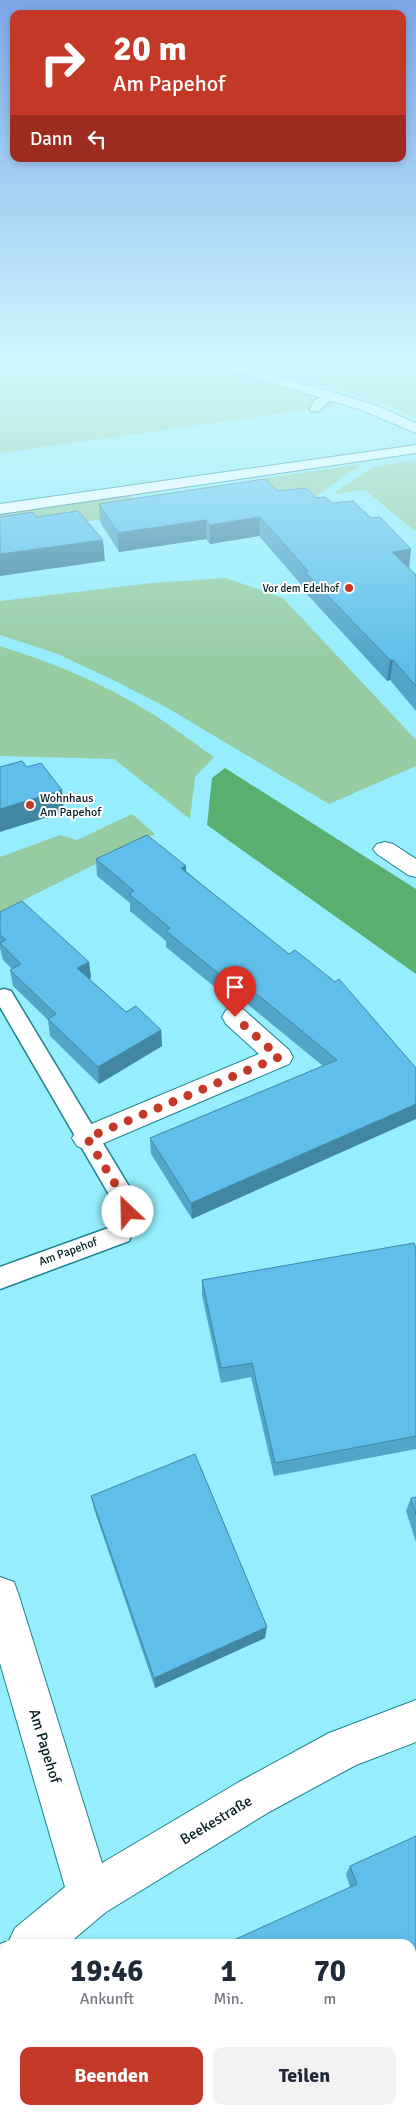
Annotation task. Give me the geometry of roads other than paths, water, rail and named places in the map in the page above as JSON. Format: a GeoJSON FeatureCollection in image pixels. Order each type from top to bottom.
{"type":"FeatureCollection","features":[{"type":"Feature","properties":{"kind":"street"},"geometry":{"type":"LineString","coordinates":[[0,509],[307,465]]}},
{"type":"Feature","properties":{"kind":"street"},"geometry":{"type":"LineString","coordinates":[[385,849],[416,870]]}},
{"type":"Feature","properties":{"kind":"street"},"geometry":{"type":"LineString","coordinates":[[87,1138],[279,1057],[235,1017]]}},
{"type":"Feature","properties":{"kind":"street","name":"Am Papehof"},"geometry":{"type":"LineString","coordinates":[[0,1596],[90,1896]]}},
{"type":"Feature","properties":{"kind":"street","name":"Beekestraße"},"geometry":{"type":"LineString","coordinates":[[38,1939],[90,1896],[254,1797],[344,1748],[416,1721]]}},
{"type":"Feature","properties":{"kind":"lane","name":"Am Papehof"},"geometry":{"type":"LineString","coordinates":[[0,1278],[120,1234],[128,1212],[122,1195],[4,996]]}},
{"type":"Feature","properties":{"kind":"place","name":"Vor dem Edelhof"},"geometry":{"type":"Point","coordinates":[349,588]}},
{"type":"Feature","properties":{"kind":"place","name":"Wohnhaus Am Papehof"},"geometry":{"type":"Point","coordinates":[30,805]}}]}
